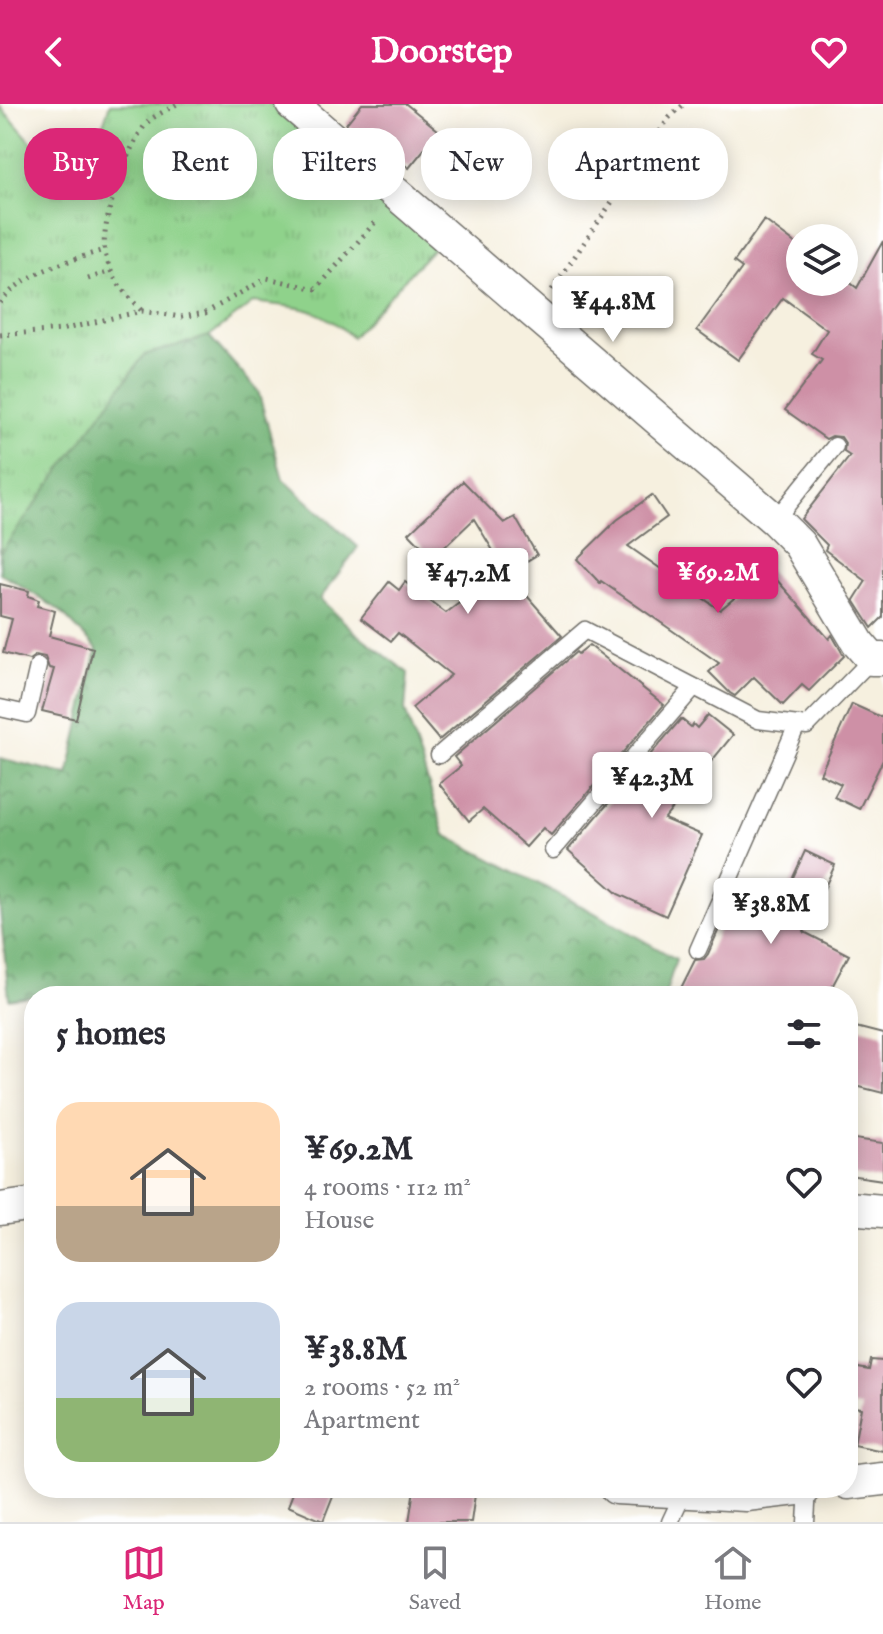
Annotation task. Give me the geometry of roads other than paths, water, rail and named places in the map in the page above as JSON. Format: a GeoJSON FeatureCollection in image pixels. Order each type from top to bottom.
{"type":"FeatureCollection","features":[{"type":"Feature","properties":{"kind":"street"},"geometry":{"type":"LineString","coordinates":[[292,104],[775,520],[799,544],[859,644],[878,659]]}},
{"type":"Feature","properties":{"kind":"street"},"geometry":{"type":"LineString","coordinates":[[0,1209],[24,1205]]}},
{"type":"Feature","properties":{"kind":"street"},"geometry":{"type":"LineString","coordinates":[[858,1209],[883,1211]]}},
{"type":"Feature","properties":{"kind":"street"},"geometry":{"type":"LineString","coordinates":[[858,1482],[883,1479]]}},
{"type":"Feature","properties":{"kind":"lane"},"geometry":{"type":"LineString","coordinates":[[775,520],[835,446]]}},
{"type":"Feature","properties":{"kind":"lane"},"geometry":{"type":"LineString","coordinates":[[439,755],[585,630],[758,720],[807,726],[878,659]]}},
{"type":"Feature","properties":{"kind":"lane"},"geometry":{"type":"LineString","coordinates":[[0,708],[27,714],[38,666]]}},
{"type":"Feature","properties":{"kind":"lane"},"geometry":{"type":"LineString","coordinates":[[553,850],[694,687]]}},
{"type":"Feature","properties":{"kind":"lane"},"geometry":{"type":"LineString","coordinates":[[698,950],[797,725]]}},
{"type":"Feature","properties":{"kind":"lane"},"geometry":{"type":"LineString","coordinates":[[670,1522],[681,1498]]}},
{"type":"Feature","properties":{"kind":"lane"},"geometry":{"type":"LineString","coordinates":[[806,1522],[807,1498]]}}]}
